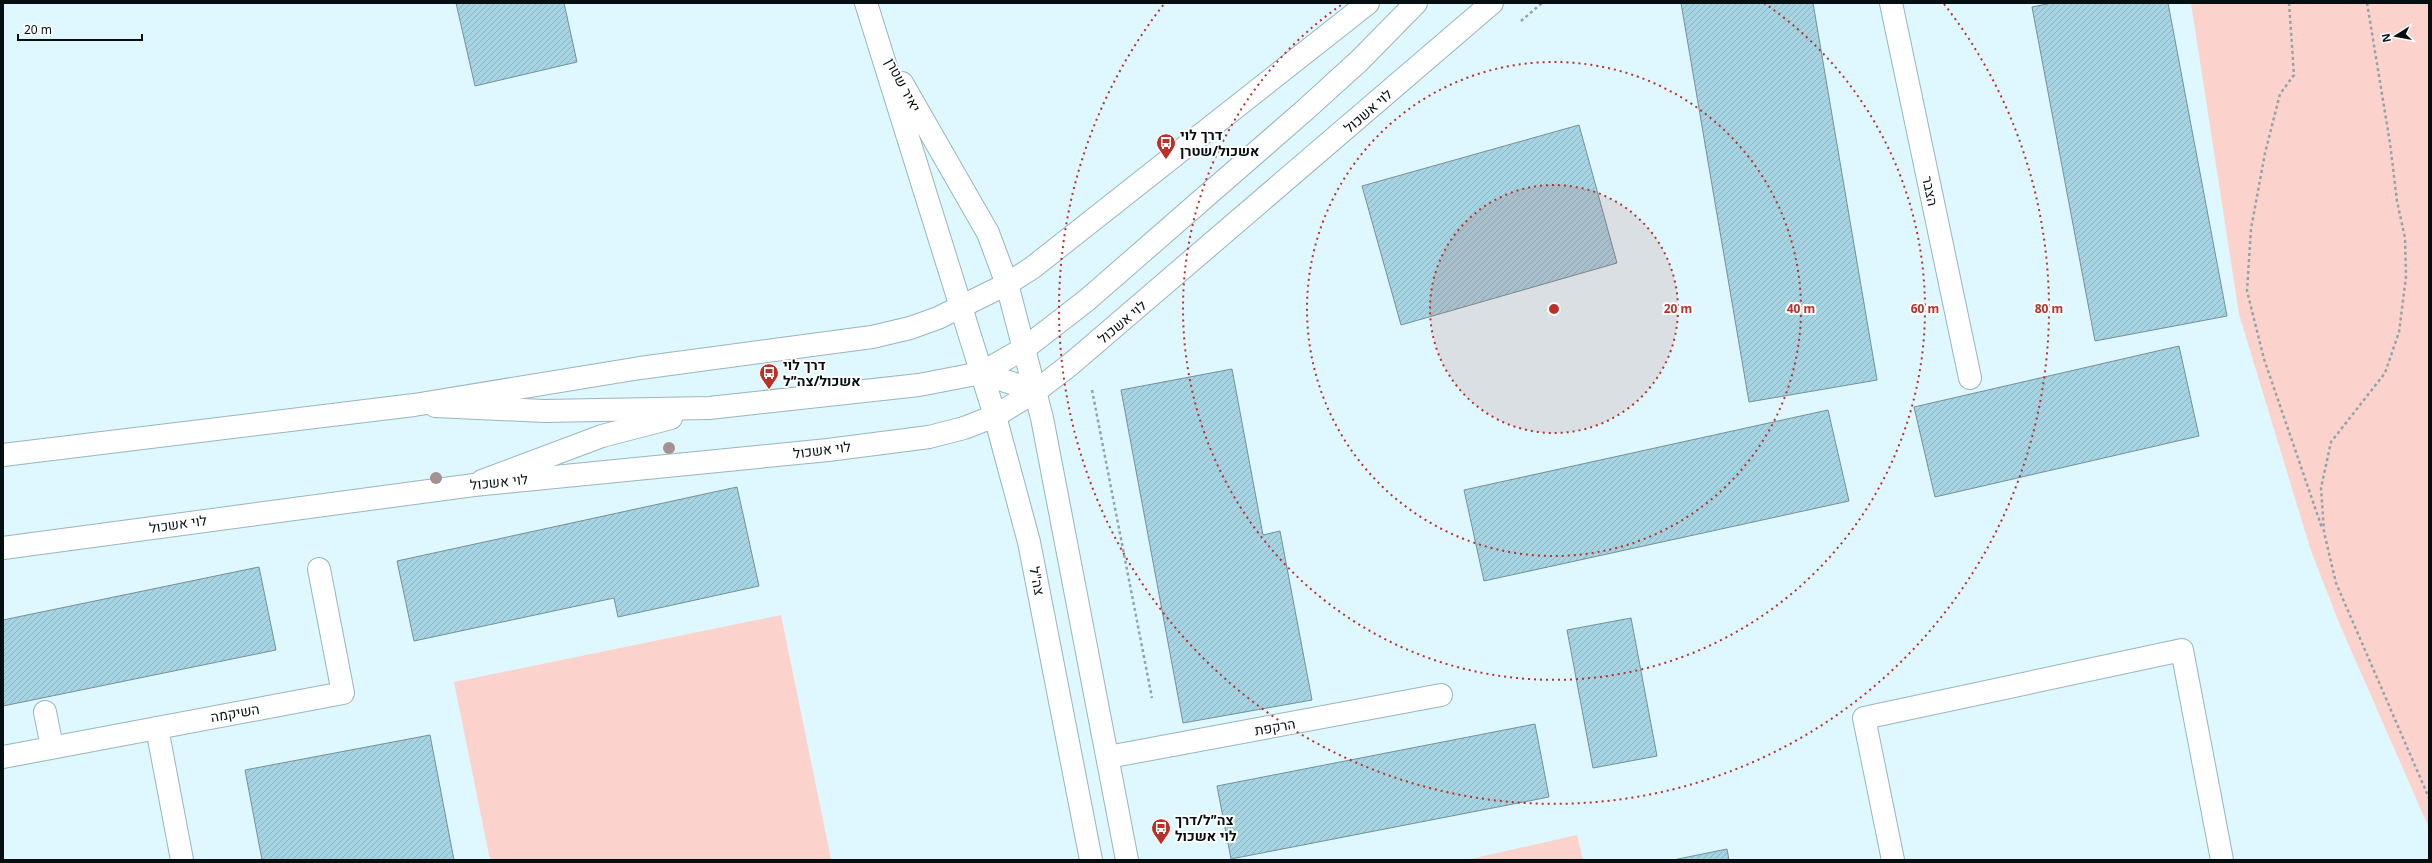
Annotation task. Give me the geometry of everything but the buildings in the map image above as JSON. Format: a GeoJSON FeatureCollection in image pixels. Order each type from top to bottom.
{"type":"FeatureCollection","features":[{"type":"Feature","properties":{"kind":"main road"},"geometry":{"type":"LineString","coordinates":[[866,3],[878,38]]}},
{"type":"Feature","properties":{"kind":"main road"},"geometry":{"type":"LineString","coordinates":[[3,455],[414,405],[640,368],[872,337],[910,328],[962,308],[1007,284],[1059,249],[1368,3]]}},
{"type":"Feature","properties":{"kind":"main road"},"geometry":{"type":"LineString","coordinates":[[414,405],[544,411],[709,408],[919,386],[981,373],[1025,348],[1087,300],[1306,110],[1360,61],[1416,3]]}},
{"type":"Feature","properties":{"kind":"main road","name":"לוי אשכול"},"geometry":{"type":"LineString","coordinates":[[3,548],[474,484],[657,468],[905,440],[964,428],[995,416],[1036,391],[1106,336],[1492,3]]}},
{"type":"Feature","properties":{"kind":"main road","name":"הצבר"},"geometry":{"type":"LineString","coordinates":[[1891,3],[1970,378]]}},
{"type":"Feature","properties":{"kind":"main road","name":"יאיר שטרן"},"geometry":{"type":"LineString","coordinates":[[878,38],[988,233],[1007,284],[1036,391]]}},
{"type":"Feature","properties":{"kind":"main road","name":"יאיר שטרן"},"geometry":{"type":"LineString","coordinates":[[878,38],[962,308]]}},
{"type":"Feature","properties":{"kind":"main road","name":"צה\"ל"},"geometry":{"type":"LineString","coordinates":[[962,308],[995,416],[1029,542],[1092,860]]}},
{"type":"Feature","properties":{"kind":"main road"},"geometry":{"type":"LineString","coordinates":[[981,373],[1036,391],[1127,860]]}},
{"type":"Feature","properties":{"kind":"main road"},"geometry":{"type":"LineString","coordinates":[[474,484],[602,436],[709,408]]}},
{"type":"Feature","properties":{"kind":"main road","name":"השיקמה"},"geometry":{"type":"LineString","coordinates":[[3,757],[343,693],[319,570]]}},
{"type":"Feature","properties":{"kind":"main road"},"geometry":{"type":"LineString","coordinates":[[1893,860],[1864,718],[2182,650],[2222,860]]}},
{"type":"Feature","properties":{"kind":"main road","name":"הרקפת"},"geometry":{"type":"LineString","coordinates":[[1108,756],[1442,695]]}},
{"type":"Feature","properties":{"kind":"main road"},"geometry":{"type":"LineString","coordinates":[[45,712],[52,748]]}},
{"type":"Feature","properties":{"kind":"main road"},"geometry":{"type":"LineString","coordinates":[[157,728],[182,860]]}},
{"type":"Feature","properties":{"kind":"path"},"geometry":{"type":"LineString","coordinates":[[2289,3],[2294,75],[2280,94],[2265,153],[2251,229],[2247,290],[2264,359],[2324,532],[2336,583],[2429,798]]}},
{"type":"Feature","properties":{"kind":"path"},"geometry":{"type":"LineString","coordinates":[[2324,532],[2321,488],[2331,442],[2385,373],[2399,332],[2406,277],[2405,238],[2397,201],[2390,143],[2367,3]]}},
{"type":"Feature","properties":{"kind":"path"},"geometry":{"type":"LineString","coordinates":[[1091,382],[1152,698]]}},
{"type":"Feature","properties":{"kind":"shaded area"},"geometry":{"type":"Polygon","coordinates":[[[2191,3],[2429,3],[2429,828],[2340,625],[2311,551],[2239,314],[2191,3]]]}},
{"type":"Feature","properties":{"kind":"shaded area"},"geometry":{"type":"Polygon","coordinates":[[[781,615],[831,859],[490,860],[454,682],[781,615]]]}},
{"type":"Feature","properties":{"kind":"shaded area"},"geometry":{"type":"Polygon","coordinates":[[[1577,835],[1583,860],[1466,860],[1577,835]]]}},
{"type":"Feature","properties":{"kind":"place","name":"דרך לוי אשכול/שטרן"},"geometry":{"type":"Point","coordinates":[1166,160]}},
{"type":"Feature","properties":{"kind":"place","name":"דרך לוי אשכול/צה״ל"},"geometry":{"type":"Point","coordinates":[769,390]}},
{"type":"Feature","properties":{"kind":"place","name":"צה״ל/דרך לוי אשכול"},"geometry":{"type":"Point","coordinates":[1161,845]}}]}
